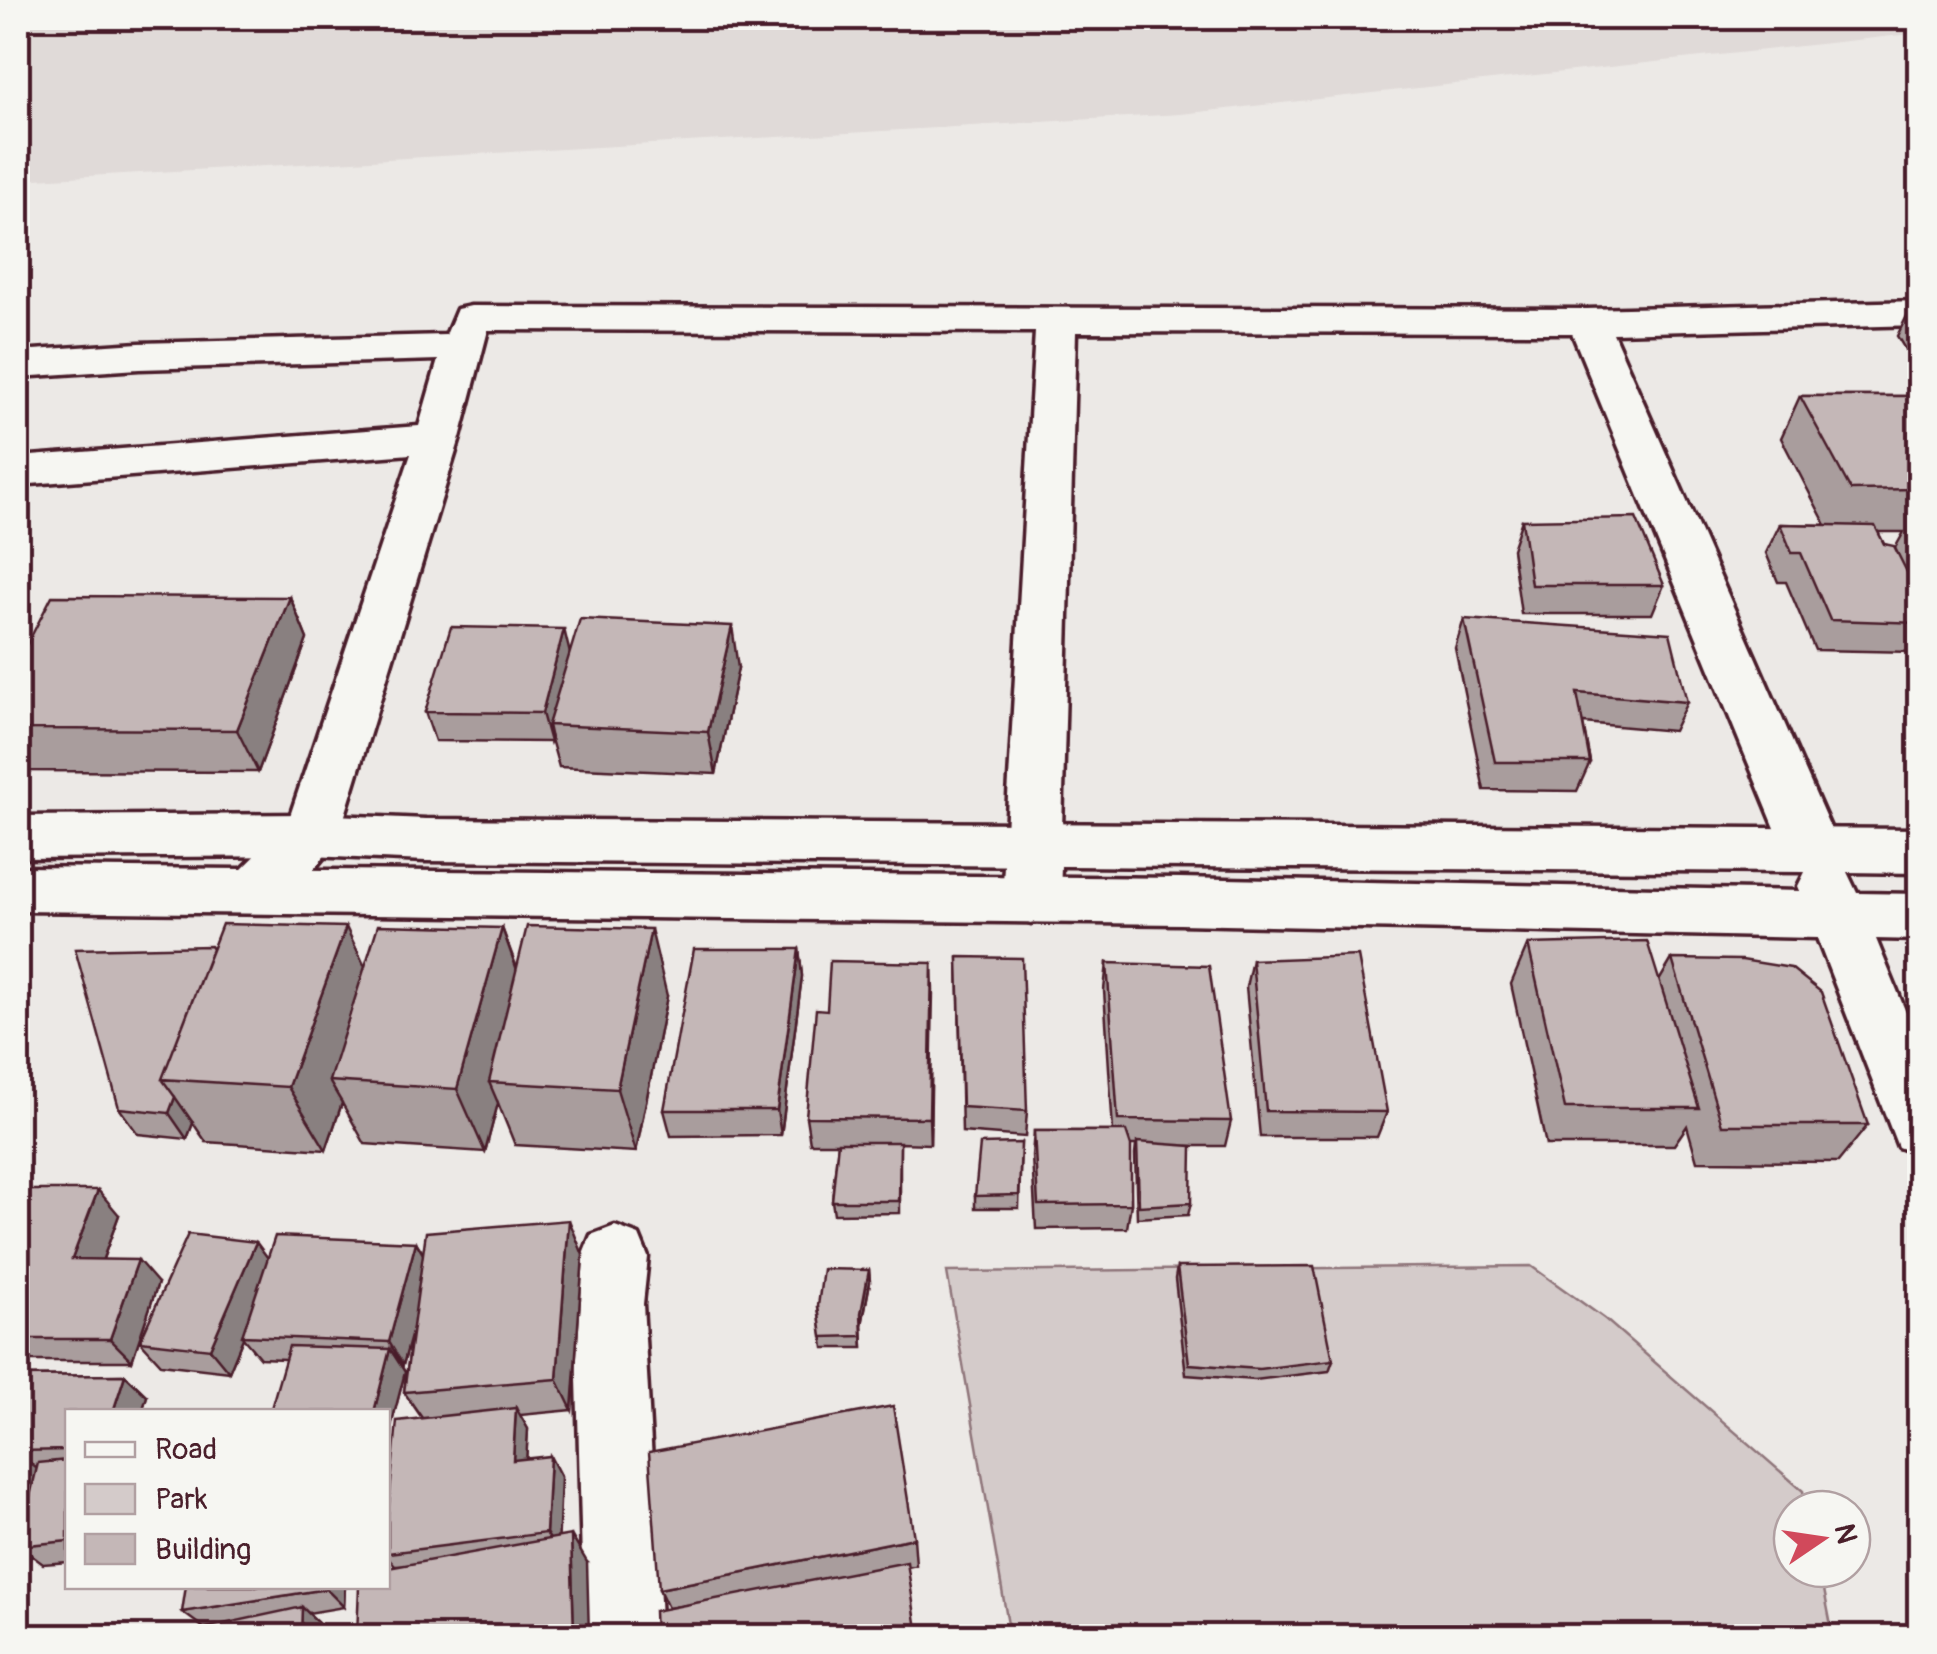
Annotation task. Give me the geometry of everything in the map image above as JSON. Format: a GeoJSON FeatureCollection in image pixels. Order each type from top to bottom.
{"type":"FeatureCollection","features":[{"type":"Feature","properties":{"kind":"street"},"geometry":{"type":"LineString","coordinates":[[256,891],[311,835],[438,438],[471,318],[1587,321],[1920,312]]}},
{"type":"Feature","properties":{"kind":"street"},"geometry":{"type":"LineString","coordinates":[[1587,321],[1812,850],[1920,1127]]}},
{"type":"Feature","properties":{"kind":"street"},"geometry":{"type":"LineString","coordinates":[[1031,900],[1056,322]]}},
{"type":"Feature","properties":{"kind":"street"},"geometry":{"type":"LineString","coordinates":[[18,364],[140,356],[463,347]]}},
{"type":"Feature","properties":{"kind":"street"},"geometry":{"type":"LineString","coordinates":[[18,471],[438,438]]}},
{"type":"Feature","properties":{"kind":"street"},"geometry":{"type":"LineString","coordinates":[[18,836],[311,835],[426,840],[1920,851]]}},
{"type":"Feature","properties":{"kind":"street"},"geometry":{"type":"LineString","coordinates":[[18,889],[1031,900],[1920,917]]}},
{"type":"Feature","properties":{"kind":"street"},"geometry":{"type":"LineString","coordinates":[[615,1258],[610,1304],[623,1636]]}},
{"type":"Feature","properties":{"kind":"shaded area"},"geometry":{"type":"Polygon","coordinates":[[[18,18],[1919,18],[1920,33],[1181,114],[18,180],[18,18]]]}},
{"type":"Feature","properties":{"kind":"green space"},"geometry":{"type":"Polygon","coordinates":[[[1531,1266],[1605,1319],[1801,1489],[1772,1489],[1772,1589],[1824,1589],[1833,1636],[1010,1636],[947,1272],[1531,1266]]]}},
{"type":"Feature","properties":{"kind":"building"},"geometry":{"type":"Polygon","coordinates":[[[1800,396],[1920,396],[1920,489],[1851,490],[1800,396]]]}},
{"type":"Feature","properties":{"kind":"building"},"geometry":{"type":"Polygon","coordinates":[[[1636,518],[1664,585],[1531,585],[1522,520],[1636,518]]]}},
{"type":"Feature","properties":{"kind":"building"},"geometry":{"type":"Polygon","coordinates":[[[1911,519],[1920,519],[1920,535],[1911,519]]]}},
{"type":"Feature","properties":{"kind":"building"},"geometry":{"type":"Polygon","coordinates":[[[1780,524],[1875,526],[1884,544],[1894,546],[1920,598],[1920,623],[1830,620],[1801,553],[1792,553],[1780,524]]]}},
{"type":"Feature","properties":{"kind":"building"},"geometry":{"type":"Polygon","coordinates":[[[52,596],[290,597],[237,730],[18,729],[18,662],[52,596]]]}},
{"type":"Feature","properties":{"kind":"building"},"geometry":{"type":"Polygon","coordinates":[[[580,619],[732,626],[708,732],[548,725],[580,619]]]}},
{"type":"Feature","properties":{"kind":"building"},"geometry":{"type":"Polygon","coordinates":[[[1464,619],[1670,633],[1687,702],[1577,693],[1590,762],[1495,762],[1464,619]]]}},
{"type":"Feature","properties":{"kind":"building"},"geometry":{"type":"Polygon","coordinates":[[[451,627],[564,629],[542,713],[425,712],[451,627]]]}},
{"type":"Feature","properties":{"kind":"building"},"geometry":{"type":"Polygon","coordinates":[[[222,924],[346,927],[288,1087],[162,1079],[222,924]]]}},
{"type":"Feature","properties":{"kind":"building"},"geometry":{"type":"Polygon","coordinates":[[[378,925],[502,928],[457,1089],[329,1081],[378,925]]]}},
{"type":"Feature","properties":{"kind":"building"},"geometry":{"type":"Polygon","coordinates":[[[527,926],[651,929],[617,1089],[489,1082],[527,926]]]}},
{"type":"Feature","properties":{"kind":"building"},"geometry":{"type":"Polygon","coordinates":[[[1647,941],[1699,1108],[1565,1108],[1528,944],[1647,941]]]}},
{"type":"Feature","properties":{"kind":"building"},"geometry":{"type":"Polygon","coordinates":[[[210,946],[162,1079],[175,1097],[169,1113],[119,1108],[75,949],[210,946]]]}},
{"type":"Feature","properties":{"kind":"building"},"geometry":{"type":"Polygon","coordinates":[[[694,949],[799,949],[777,1110],[664,1110],[694,949]]]}},
{"type":"Feature","properties":{"kind":"building"},"geometry":{"type":"Polygon","coordinates":[[[1358,956],[1387,1112],[1266,1111],[1252,960],[1358,956]]]}},
{"type":"Feature","properties":{"kind":"building"},"geometry":{"type":"Polygon","coordinates":[[[958,957],[1022,958],[1027,1111],[962,1107],[958,957]]]}},
{"type":"Feature","properties":{"kind":"building"},"geometry":{"type":"Polygon","coordinates":[[[1672,959],[1742,960],[1791,968],[1821,992],[1868,1125],[1722,1125],[1672,959]]]}},
{"type":"Feature","properties":{"kind":"building"},"geometry":{"type":"Polygon","coordinates":[[[830,961],[932,963],[929,1118],[806,1117],[816,1009],[827,1010],[830,961]]]}},
{"type":"Feature","properties":{"kind":"building"},"geometry":{"type":"Polygon","coordinates":[[[1107,963],[1209,966],[1231,1121],[1118,1120],[1107,963]]]}},
{"type":"Feature","properties":{"kind":"building"},"geometry":{"type":"Polygon","coordinates":[[[1034,1131],[1126,1131],[1131,1146],[1131,1204],[1038,1205],[1034,1131]]]}},
{"type":"Feature","properties":{"kind":"building"},"geometry":{"type":"Polygon","coordinates":[[[838,1142],[900,1142],[899,1201],[832,1201],[838,1142]]]}},
{"type":"Feature","properties":{"kind":"building"},"geometry":{"type":"Polygon","coordinates":[[[1137,1142],[1192,1146],[1191,1203],[1139,1206],[1137,1142]]]}},
{"type":"Feature","properties":{"kind":"building"},"geometry":{"type":"Polygon","coordinates":[[[1021,1143],[1019,1195],[975,1196],[980,1144],[1021,1143]]]}},
{"type":"Feature","properties":{"kind":"building"},"geometry":{"type":"Polygon","coordinates":[[[18,1190],[98,1190],[72,1259],[138,1260],[110,1339],[18,1339],[18,1190]]]}},
{"type":"Feature","properties":{"kind":"building"},"geometry":{"type":"Polygon","coordinates":[[[569,1220],[557,1379],[404,1392],[426,1232],[569,1220]]]}},
{"type":"Feature","properties":{"kind":"building"},"geometry":{"type":"Polygon","coordinates":[[[188,1234],[256,1242],[210,1349],[140,1341],[188,1234]]]}},
{"type":"Feature","properties":{"kind":"building"},"geometry":{"type":"Polygon","coordinates":[[[275,1236],[416,1242],[389,1342],[242,1336],[275,1236]]]}},
{"type":"Feature","properties":{"kind":"building"},"geometry":{"type":"Polygon","coordinates":[[[1314,1266],[1333,1360],[1259,1369],[1189,1364],[1177,1267],[1314,1266]]]}},
{"type":"Feature","properties":{"kind":"building"},"geometry":{"type":"Polygon","coordinates":[[[823,1269],[869,1270],[861,1313],[862,1336],[822,1337],[818,1306],[823,1269]]]}},
{"type":"Feature","properties":{"kind":"building"},"geometry":{"type":"Polygon","coordinates":[[[289,1346],[390,1349],[375,1409],[271,1409],[289,1346]]]}},
{"type":"Feature","properties":{"kind":"building"},"geometry":{"type":"Polygon","coordinates":[[[125,1375],[114,1409],[65,1409],[65,1450],[18,1451],[18,1376],[125,1375]]]}},
{"type":"Feature","properties":{"kind":"building"},"geometry":{"type":"Polygon","coordinates":[[[893,1406],[914,1538],[659,1589],[649,1452],[893,1406]]]}},
{"type":"Feature","properties":{"kind":"building"},"geometry":{"type":"Polygon","coordinates":[[[516,1408],[513,1460],[550,1456],[546,1533],[390,1553],[390,1493],[397,1421],[516,1408]]]}},
{"type":"Feature","properties":{"kind":"building"},"geometry":{"type":"Polygon","coordinates":[[[26,1460],[18,1490],[18,1461],[26,1460]]]}},
{"type":"Feature","properties":{"kind":"building"},"geometry":{"type":"Polygon","coordinates":[[[65,1460],[65,1541],[18,1546],[38,1463],[65,1460]]]}},
{"type":"Feature","properties":{"kind":"building"},"geometry":{"type":"Polygon","coordinates":[[[571,1535],[574,1636],[357,1636],[359,1589],[390,1589],[390,1568],[571,1535]]]}},
{"type":"Feature","properties":{"kind":"building"},"geometry":{"type":"Polygon","coordinates":[[[907,1562],[918,1636],[655,1636],[654,1611],[907,1562]]]}},
{"type":"Feature","properties":{"kind":"building"},"geometry":{"type":"Polygon","coordinates":[[[186,1589],[326,1589],[182,1612],[186,1589]]]}},
{"type":"Feature","properties":{"kind":"building"},"geometry":{"type":"Polygon","coordinates":[[[302,1607],[301,1636],[168,1636],[302,1607]]]}}]}
